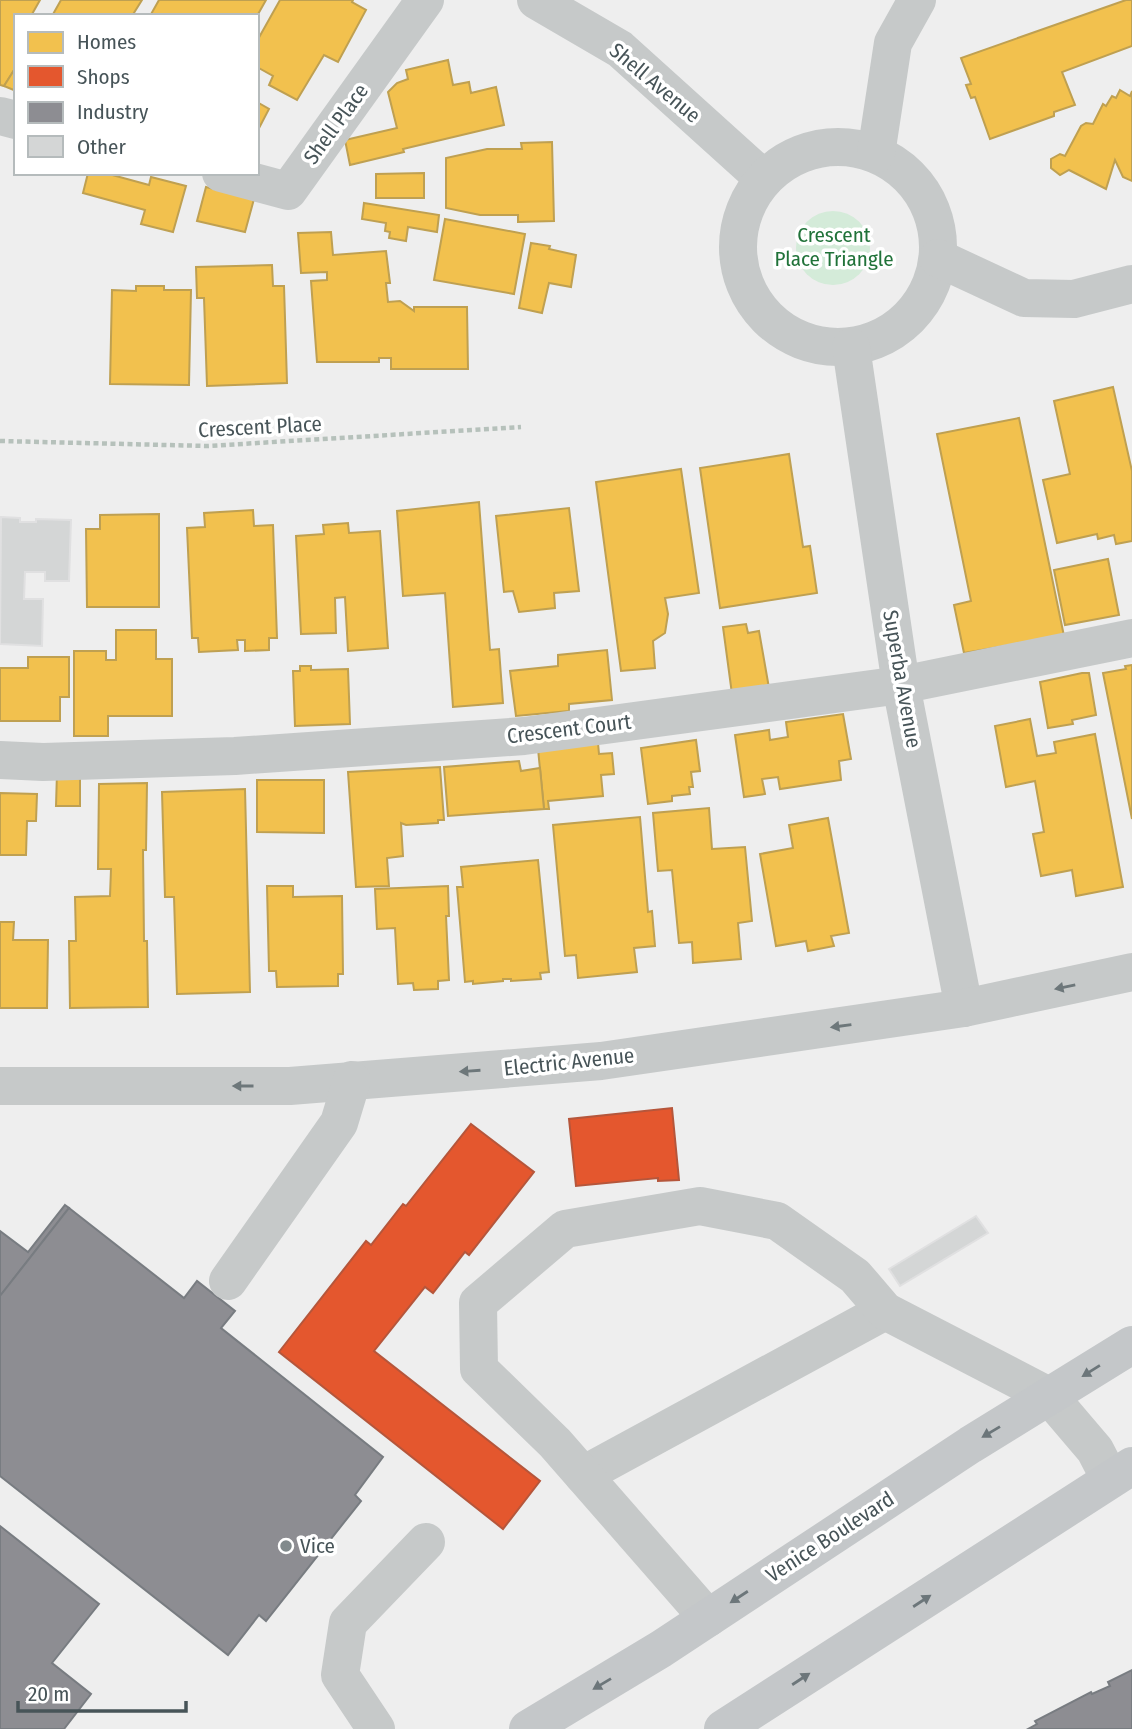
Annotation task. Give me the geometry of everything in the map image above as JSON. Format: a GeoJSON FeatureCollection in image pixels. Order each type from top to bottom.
{"type":"FeatureCollection","features":[{"type":"Feature","properties":{"kind":"main road","name":"Venice Boulevard"},"geometry":{"type":"LineString","coordinates":[[528,1729],[708,1618],[970,1445],[1132,1345]]}},
{"type":"Feature","properties":{"kind":"main road"},"geometry":{"type":"LineString","coordinates":[[747,1723],[1121,1473]]}},
{"type":"Feature","properties":{"kind":"street","name":"Shell Place"},"geometry":{"type":"LineString","coordinates":[[228,175],[288,191],[425,0]]}},
{"type":"Feature","properties":{"kind":"street","name":"Shell Avenue"},"geometry":{"type":"LineString","coordinates":[[536,0],[621,49],[764,178]]}},
{"type":"Feature","properties":{"kind":"street"},"geometry":{"type":"LineString","coordinates":[[876,154],[893,43],[917,0]]}},
{"type":"Feature","properties":{"kind":"street"},"geometry":{"type":"LineString","coordinates":[[847,147],[876,154],[904,171],[924,195],[936,225],[938,258],[930,289],[910,317],[883,337],[851,347],[820,346],[791,337],[766,318],[748,293],[737,264],[737,233],[747,204],[764,178],[788,160],[817,149],[847,147]]}},
{"type":"Feature","properties":{"kind":"street"},"geometry":{"type":"LineString","coordinates":[[938,258],[1024,298],[1074,299],[1132,284]]}},
{"type":"Feature","properties":{"kind":"street","name":"Superba Avenue"},"geometry":{"type":"LineString","coordinates":[[851,347],[901,685],[964,1009]]}},
{"type":"Feature","properties":{"kind":"street","name":"Crescent Court"},"geometry":{"type":"LineString","coordinates":[[0,760],[43,762],[235,756],[524,736],[901,685],[1132,638]]}},
{"type":"Feature","properties":{"kind":"street","name":"Electric Avenue"},"geometry":{"type":"LineString","coordinates":[[0,1086],[290,1086],[601,1060],[964,1009],[1132,972]]}},
{"type":"Feature","properties":{"kind":"street"},"geometry":{"type":"LineString","coordinates":[[228,1281],[339,1123],[352,1080]]}},
{"type":"Feature","properties":{"kind":"street"},"geometry":{"type":"LineString","coordinates":[[708,1618],[555,1443],[479,1369],[478,1303],[565,1229],[699,1206],[777,1221],[855,1276],[885,1311],[1049,1396],[1095,1450],[1121,1473]]}},
{"type":"Feature","properties":{"kind":"street"},"geometry":{"type":"LineString","coordinates":[[583,1475],[885,1311]]}},
{"type":"Feature","properties":{"kind":"street"},"geometry":{"type":"LineString","coordinates":[[376,1729],[340,1675],[348,1623],[426,1542]]}},
{"type":"Feature","properties":{"kind":"path","name":"Crescent Place"},"geometry":{"type":"LineString","coordinates":[[0,441],[208,446],[520,427]]}},
{"type":"Feature","properties":{"kind":"green space","name":"Crescent Place Triangle"},"geometry":{"type":"Polygon","coordinates":[[[833,211],[854,217],[864,227],[870,248],[864,269],[854,279],[833,285],[812,279],[802,269],[796,248],[802,227],[812,217],[833,211]]]}},
{"type":"Feature","properties":{"kind":"building: Homes"},"geometry":{"type":"Polygon","coordinates":[[[0,0],[40,0],[32,14],[14,14],[14,70],[4,86],[0,85],[0,0]]]}},
{"type":"Feature","properties":{"kind":"building: Homes"},"geometry":{"type":"Polygon","coordinates":[[[61,0],[142,0],[133,14],[53,14],[61,0]]]}},
{"type":"Feature","properties":{"kind":"building: Homes"},"geometry":{"type":"Polygon","coordinates":[[[159,0],[266,0],[258,14],[151,14],[159,0]]]}},
{"type":"Feature","properties":{"kind":"building: Homes"},"geometry":{"type":"Polygon","coordinates":[[[280,0],[353,0],[352,2],[366,10],[338,62],[324,55],[297,100],[269,85],[273,76],[259,68],[259,37],[280,0]]]}},
{"type":"Feature","properties":{"kind":"building: Homes"},"geometry":{"type":"Polygon","coordinates":[[[1132,0],[1132,46],[1062,72],[1075,105],[1054,112],[1054,116],[990,139],[975,97],[971,98],[966,85],[971,84],[961,58],[1132,0]]]}},
{"type":"Feature","properties":{"kind":"building: Homes"},"geometry":{"type":"Polygon","coordinates":[[[448,60],[453,85],[469,82],[471,93],[496,87],[504,125],[403,149],[404,152],[350,165],[345,140],[397,128],[388,92],[397,83],[408,79],[406,70],[448,60]]]}},
{"type":"Feature","properties":{"kind":"building: Homes"},"geometry":{"type":"Polygon","coordinates":[[[14,70],[14,90],[4,86],[14,70]]]}},
{"type":"Feature","properties":{"kind":"building: Homes"},"geometry":{"type":"Polygon","coordinates":[[[1120,90],[1130,96],[1132,91],[1132,181],[1123,177],[1115,160],[1106,189],[1069,170],[1060,175],[1051,168],[1051,159],[1060,154],[1065,156],[1081,126],[1086,123],[1093,124],[1103,104],[1106,106],[1112,96],[1116,98],[1120,90]]]}},
{"type":"Feature","properties":{"kind":"building: Homes"},"geometry":{"type":"Polygon","coordinates":[[[259,103],[269,109],[259,128],[259,103]]]}},
{"type":"Feature","properties":{"kind":"building: Homes"},"geometry":{"type":"Polygon","coordinates":[[[552,142],[554,221],[518,222],[518,215],[480,215],[446,208],[446,158],[487,149],[522,149],[521,143],[552,142]]]}},
{"type":"Feature","properties":{"kind":"building: Homes"},"geometry":{"type":"Polygon","coordinates":[[[424,173],[424,198],[376,198],[376,174],[424,173]]]}},
{"type":"Feature","properties":{"kind":"building: Homes"},"geometry":{"type":"Polygon","coordinates":[[[88,175],[112,175],[149,185],[151,177],[186,186],[173,232],[141,224],[145,210],[83,193],[88,175]]]}},
{"type":"Feature","properties":{"kind":"building: Homes"},"geometry":{"type":"Polygon","coordinates":[[[206,187],[254,199],[245,232],[197,221],[206,187]]]}},
{"type":"Feature","properties":{"kind":"building: Homes"},"geometry":{"type":"Polygon","coordinates":[[[364,203],[439,215],[437,232],[408,227],[406,241],[389,238],[390,232],[385,231],[386,223],[362,219],[364,203]]]}},
{"type":"Feature","properties":{"kind":"building: Homes"},"geometry":{"type":"Polygon","coordinates":[[[445,219],[525,234],[514,294],[434,280],[445,219]]]}},
{"type":"Feature","properties":{"kind":"building: Homes"},"geometry":{"type":"Polygon","coordinates":[[[331,232],[333,255],[386,251],[390,283],[386,283],[388,302],[400,301],[414,311],[414,307],[467,307],[468,369],[391,369],[391,358],[379,358],[379,362],[317,362],[311,281],[327,280],[327,272],[301,273],[298,233],[331,232]]]}},
{"type":"Feature","properties":{"kind":"building: Homes"},"geometry":{"type":"Polygon","coordinates":[[[531,243],[576,255],[571,287],[549,283],[542,313],[519,308],[531,243]]]}},
{"type":"Feature","properties":{"kind":"building: Homes"},"geometry":{"type":"Polygon","coordinates":[[[272,265],[273,286],[284,286],[287,383],[207,386],[204,298],[197,298],[196,267],[272,265]]]}},
{"type":"Feature","properties":{"kind":"building: Homes"},"geometry":{"type":"Polygon","coordinates":[[[136,286],[191,290],[189,385],[110,384],[112,290],[136,291],[136,286]]]}},
{"type":"Feature","properties":{"kind":"building: Homes"},"geometry":{"type":"Polygon","coordinates":[[[1113,387],[1132,471],[1132,541],[1116,544],[1114,535],[1098,539],[1097,534],[1057,543],[1043,480],[1070,474],[1054,401],[1113,387]]]}},
{"type":"Feature","properties":{"kind":"building: Homes"},"geometry":{"type":"Polygon","coordinates":[[[1019,418],[1064,636],[964,653],[954,605],[971,601],[937,434],[1019,418]]]}},
{"type":"Feature","properties":{"kind":"building: Homes"},"geometry":{"type":"Polygon","coordinates":[[[789,454],[803,547],[810,546],[817,593],[720,608],[700,468],[789,454]]]}},
{"type":"Feature","properties":{"kind":"building: Homes"},"geometry":{"type":"Polygon","coordinates":[[[681,469],[699,593],[665,598],[668,614],[665,633],[653,641],[655,668],[621,671],[596,482],[681,469]]]}},
{"type":"Feature","properties":{"kind":"building: Homes"},"geometry":{"type":"Polygon","coordinates":[[[479,502],[490,650],[499,649],[503,703],[453,707],[445,593],[403,596],[397,511],[479,502]]]}},
{"type":"Feature","properties":{"kind":"building: Homes"},"geometry":{"type":"Polygon","coordinates":[[[569,508],[579,591],[554,593],[555,608],[519,612],[513,591],[504,592],[496,516],[569,508]]]}},
{"type":"Feature","properties":{"kind":"building: Homes"},"geometry":{"type":"Polygon","coordinates":[[[253,510],[254,526],[273,525],[277,638],[269,638],[269,650],[245,651],[245,640],[237,640],[238,650],[199,652],[198,638],[192,638],[187,528],[205,527],[204,513],[253,510]]]}},
{"type":"Feature","properties":{"kind":"building: Homes"},"geometry":{"type":"Polygon","coordinates":[[[159,514],[159,607],[87,607],[86,529],[100,529],[100,515],[159,514]]]}},
{"type":"Feature","properties":{"kind":"building: Homes"},"geometry":{"type":"Polygon","coordinates":[[[348,523],[349,533],[380,531],[388,648],[348,651],[345,597],[335,598],[336,633],[301,634],[296,536],[324,534],[323,525],[348,523]]]}},
{"type":"Feature","properties":{"kind":"building: Homes"},"geometry":{"type":"Polygon","coordinates":[[[1108,559],[1119,615],[1065,625],[1054,570],[1108,559]]]}},
{"type":"Feature","properties":{"kind":"building: Homes"},"geometry":{"type":"Polygon","coordinates":[[[746,624],[748,633],[759,631],[769,688],[732,694],[723,627],[746,624]]]}},
{"type":"Feature","properties":{"kind":"building: Homes"},"geometry":{"type":"Polygon","coordinates":[[[116,630],[156,630],[156,659],[172,659],[172,716],[108,716],[108,736],[74,736],[74,651],[106,651],[106,660],[116,660],[116,630]]]}},
{"type":"Feature","properties":{"kind":"building: Homes"},"geometry":{"type":"Polygon","coordinates":[[[607,650],[612,700],[569,704],[569,711],[516,716],[510,671],[558,666],[558,655],[607,650]]]}},
{"type":"Feature","properties":{"kind":"building: Homes"},"geometry":{"type":"Polygon","coordinates":[[[28,657],[69,657],[69,697],[60,697],[60,721],[0,721],[0,668],[28,668],[28,657]]]}},
{"type":"Feature","properties":{"kind":"building: Homes"},"geometry":{"type":"Polygon","coordinates":[[[1132,665],[1132,819],[1103,673],[1126,669],[1125,666],[1132,665]]]}},
{"type":"Feature","properties":{"kind":"building: Homes"},"geometry":{"type":"Polygon","coordinates":[[[300,666],[311,666],[311,670],[348,669],[350,724],[295,726],[293,671],[300,671],[300,666]]]}},
{"type":"Feature","properties":{"kind":"building: Homes"},"geometry":{"type":"Polygon","coordinates":[[[1089,673],[1096,715],[1072,720],[1073,724],[1048,728],[1040,682],[1089,673]]]}},
{"type":"Feature","properties":{"kind":"building: Homes"},"geometry":{"type":"Polygon","coordinates":[[[843,714],[851,759],[839,761],[841,780],[780,789],[778,777],[762,779],[765,794],[744,797],[735,735],[769,730],[770,740],[788,737],[786,722],[843,714]]]}},
{"type":"Feature","properties":{"kind":"building: Homes"},"geometry":{"type":"Polygon","coordinates":[[[1030,719],[1037,756],[1056,753],[1054,742],[1095,734],[1123,887],[1076,896],[1072,870],[1041,876],[1033,834],[1044,832],[1035,781],[1006,787],[995,726],[1030,719]]]}},
{"type":"Feature","properties":{"kind":"building: Homes"},"geometry":{"type":"Polygon","coordinates":[[[696,740],[700,771],[691,772],[693,787],[689,787],[690,794],[672,796],[672,801],[648,804],[641,748],[696,740]]]}},
{"type":"Feature","properties":{"kind":"building: Homes"},"geometry":{"type":"Polygon","coordinates":[[[598,743],[599,754],[612,753],[614,774],[601,775],[603,796],[548,801],[549,809],[544,809],[538,749],[598,743]]]}},
{"type":"Feature","properties":{"kind":"building: Homes"},"geometry":{"type":"Polygon","coordinates":[[[519,761],[521,771],[540,768],[544,809],[448,816],[444,767],[519,761]]]}},
{"type":"Feature","properties":{"kind":"building: Homes"},"geometry":{"type":"Polygon","coordinates":[[[440,767],[444,820],[438,820],[438,823],[401,823],[403,856],[387,858],[389,886],[356,887],[348,772],[440,767]]]}},
{"type":"Feature","properties":{"kind":"building: Homes"},"geometry":{"type":"Polygon","coordinates":[[[57,772],[80,772],[80,806],[56,806],[57,772]]]}},
{"type":"Feature","properties":{"kind":"building: Homes"},"geometry":{"type":"Polygon","coordinates":[[[257,780],[324,780],[324,833],[257,832],[257,780]]]}},
{"type":"Feature","properties":{"kind":"building: Homes"},"geometry":{"type":"Polygon","coordinates":[[[147,783],[146,850],[143,850],[148,1007],[70,1008],[69,941],[76,941],[75,897],[110,896],[111,869],[98,869],[99,784],[147,783]]]}},
{"type":"Feature","properties":{"kind":"building: Homes"},"geometry":{"type":"Polygon","coordinates":[[[245,789],[250,992],[177,994],[174,897],[165,897],[162,792],[245,789]]]}},
{"type":"Feature","properties":{"kind":"building: Homes"},"geometry":{"type":"Polygon","coordinates":[[[0,793],[37,794],[36,821],[27,821],[26,855],[0,855],[0,793]]]}},
{"type":"Feature","properties":{"kind":"building: Homes"},"geometry":{"type":"Polygon","coordinates":[[[709,808],[712,849],[745,847],[752,921],[738,923],[741,959],[693,963],[692,942],[679,943],[672,870],[658,871],[653,813],[709,808]]]}},
{"type":"Feature","properties":{"kind":"building: Homes"},"geometry":{"type":"Polygon","coordinates":[[[640,817],[648,912],[652,911],[655,946],[634,948],[637,972],[578,978],[576,955],[565,956],[553,825],[640,817]]]}},
{"type":"Feature","properties":{"kind":"building: Homes"},"geometry":{"type":"Polygon","coordinates":[[[828,818],[849,933],[831,936],[834,946],[808,951],[806,941],[776,946],[760,854],[793,848],[789,825],[828,818]]]}},
{"type":"Feature","properties":{"kind":"building: Homes"},"geometry":{"type":"Polygon","coordinates":[[[538,860],[549,972],[540,973],[541,979],[503,979],[473,984],[473,981],[465,982],[457,887],[463,887],[461,867],[538,860]]]}},
{"type":"Feature","properties":{"kind":"building: Homes"},"geometry":{"type":"Polygon","coordinates":[[[267,886],[293,886],[293,897],[342,896],[343,974],[338,974],[338,986],[277,987],[276,971],[269,971],[267,886]]]}},
{"type":"Feature","properties":{"kind":"building: Homes"},"geometry":{"type":"Polygon","coordinates":[[[448,886],[449,916],[446,916],[449,980],[438,981],[438,989],[414,990],[413,983],[398,984],[395,928],[377,929],[375,889],[448,886]]]}},
{"type":"Feature","properties":{"kind":"building: Homes"},"geometry":{"type":"Polygon","coordinates":[[[0,922],[14,922],[13,940],[48,940],[47,1008],[0,1008],[0,922]]]}},
{"type":"Feature","properties":{"kind":"building: Shops"},"geometry":{"type":"Polygon","coordinates":[[[672,1108],[679,1180],[658,1181],[658,1178],[576,1186],[569,1119],[672,1108]]]}},
{"type":"Feature","properties":{"kind":"building: Shops"},"geometry":{"type":"Polygon","coordinates":[[[471,1124],[534,1172],[469,1255],[465,1252],[433,1293],[425,1287],[374,1351],[540,1481],[503,1529],[279,1352],[366,1241],[371,1245],[403,1204],[406,1206],[471,1124]]]}},
{"type":"Feature","properties":{"kind":"building: Industry"},"geometry":{"type":"Polygon","coordinates":[[[65,1205],[69,1208],[0,1296],[0,1231],[28,1252],[65,1205]]]}},
{"type":"Feature","properties":{"kind":"building: Industry"},"geometry":{"type":"Polygon","coordinates":[[[69,1208],[184,1298],[197,1281],[235,1311],[221,1328],[383,1457],[355,1495],[361,1501],[266,1621],[259,1615],[228,1655],[0,1476],[0,1296],[69,1208]]]}},
{"type":"Feature","properties":{"kind":"building: Industry"},"geometry":{"type":"Polygon","coordinates":[[[0,1526],[99,1604],[52,1663],[91,1694],[64,1729],[0,1729],[0,1526]]]}},
{"type":"Feature","properties":{"kind":"building: Industry"},"geometry":{"type":"Polygon","coordinates":[[[1132,1670],[1132,1729],[1028,1729],[1037,1724],[1035,1721],[1091,1692],[1092,1694],[1110,1686],[1108,1682],[1132,1670]]]}},
{"type":"Feature","properties":{"kind":"building: Other"},"geometry":{"type":"Polygon","coordinates":[[[1,517],[20,518],[20,522],[36,522],[36,519],[71,520],[69,581],[45,581],[45,572],[25,572],[24,599],[43,599],[42,646],[0,644],[1,517]]]}},
{"type":"Feature","properties":{"kind":"building: Other"},"geometry":{"type":"Polygon","coordinates":[[[976,1216],[988,1233],[900,1286],[889,1269],[976,1216]]]}},
{"type":"Feature","properties":{"kind":"place","name":"Vice"},"geometry":{"type":"Point","coordinates":[286,1546]}}]}
